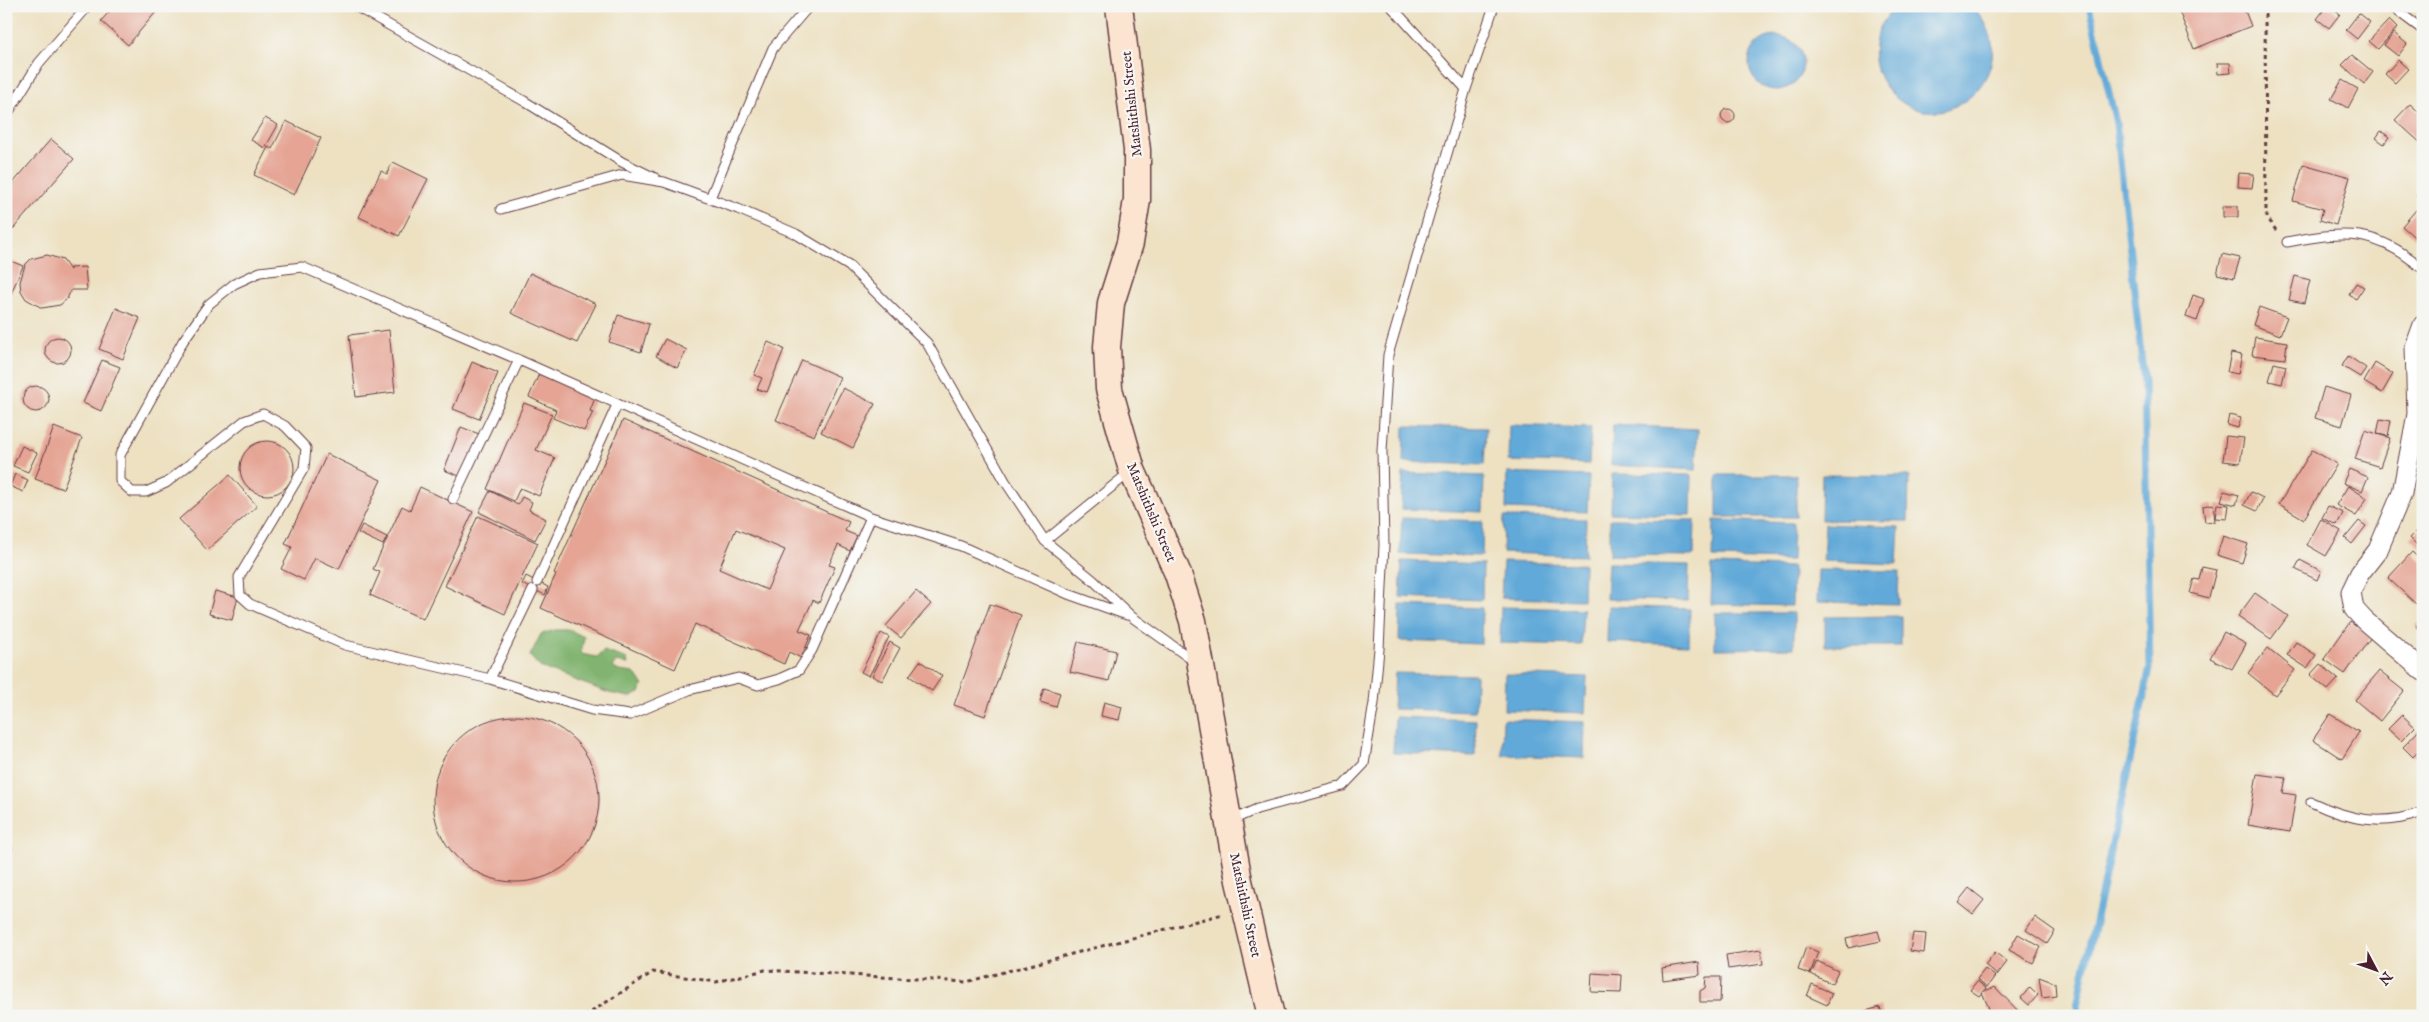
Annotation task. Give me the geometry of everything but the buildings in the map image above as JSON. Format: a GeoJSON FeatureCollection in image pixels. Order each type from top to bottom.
{"type":"FeatureCollection","features":[{"type":"Feature","properties":{"kind":"main road","name":"Matshithshi Street"},"geometry":{"type":"LineString","coordinates":[[1119,6],[1137,150],[1137,200],[1130,243],[1111,303],[1107,347],[1109,389],[1132,470],[1178,574],[1193,621],[1245,908],[1271,1016]]}},
{"type":"Feature","properties":{"kind":"street"},"geometry":{"type":"LineString","coordinates":[[2423,325],[2415,347],[2416,414],[2402,493],[2378,550],[2360,573],[2351,592],[2354,609],[2423,671]]}},
{"type":"Feature","properties":{"kind":"lane"},"geometry":{"type":"LineString","coordinates":[[6,116],[39,63],[88,6]]}},
{"type":"Feature","properties":{"kind":"lane"},"geometry":{"type":"LineString","coordinates":[[355,6],[524,101],[622,162],[664,182],[710,198],[796,234],[849,266],[927,343],[1005,481],[1045,541],[1093,580],[1132,617],[1201,666]]}},
{"type":"Feature","properties":{"kind":"lane"},"geometry":{"type":"LineString","coordinates":[[710,198],[773,48],[809,6]]}},
{"type":"Feature","properties":{"kind":"lane"},"geometry":{"type":"LineString","coordinates":[[1391,6],[1466,89]]}},
{"type":"Feature","properties":{"kind":"lane"},"geometry":{"type":"LineString","coordinates":[[1230,821],[1257,809],[1343,786],[1364,764],[1374,703],[1379,648],[1384,545],[1382,452],[1388,355],[1466,89],[1494,6]]}},
{"type":"Feature","properties":{"kind":"lane"},"geometry":{"type":"LineString","coordinates":[[2396,8],[2423,30]]}},
{"type":"Feature","properties":{"kind":"lane"},"geometry":{"type":"LineString","coordinates":[[501,209],[622,176],[664,182]]}},
{"type":"Feature","properties":{"kind":"lane"},"geometry":{"type":"LineString","coordinates":[[2287,242],[2315,237],[2365,235],[2391,245],[2423,269]]}},
{"type":"Feature","properties":{"kind":"lane"},"geometry":{"type":"LineString","coordinates":[[871,517],[812,650],[799,670],[779,679],[758,685],[738,678],[689,690],[630,715],[592,710],[490,679],[345,645],[250,604],[240,594],[239,577],[304,468],[306,448],[286,426],[263,414],[244,421],[166,483],[146,492],[132,492],[120,481],[120,455],[183,341],[209,304],[234,284],[260,272],[302,267],[519,360],[871,517],[961,546],[1068,594],[1132,617]]}},
{"type":"Feature","properties":{"kind":"lane"},"geometry":{"type":"LineString","coordinates":[[453,499],[519,360]]}},
{"type":"Feature","properties":{"kind":"lane"},"geometry":{"type":"LineString","coordinates":[[490,679],[535,586],[617,405]]}},
{"type":"Feature","properties":{"kind":"lane"},"geometry":{"type":"LineString","coordinates":[[1045,541],[1132,470]]}},
{"type":"Feature","properties":{"kind":"lane"},"geometry":{"type":"LineString","coordinates":[[2311,802],[2336,814],[2377,821],[2423,812]]}},
{"type":"Feature","properties":{"kind":"path"},"geometry":{"type":"LineString","coordinates":[[2265,6],[2266,218],[2287,242]]}},
{"type":"Feature","properties":{"kind":"path"},"geometry":{"type":"LineString","coordinates":[[586,1016],[653,972],[716,982],[764,970],[966,982],[1245,908]]}},
{"type":"Feature","properties":{"kind":"green space"},"geometry":{"type":"Polygon","coordinates":[[[555,630],[570,630],[584,637],[581,654],[597,657],[604,651],[627,659],[628,664],[616,662],[612,667],[619,671],[634,673],[643,684],[640,693],[630,697],[609,693],[540,667],[530,656],[541,634],[555,630]]]}},
{"type":"Feature","properties":{"kind":"water"},"geometry":{"type":"Polygon","coordinates":[[[1897,6],[1972,7],[1981,17],[1992,42],[1991,63],[1983,81],[1970,97],[1953,107],[1934,112],[1913,108],[1894,96],[1887,88],[1879,75],[1874,52],[1876,37],[1882,24],[1897,6]]]}},
{"type":"Feature","properties":{"kind":"water"},"geometry":{"type":"Polygon","coordinates":[[[1771,36],[1781,36],[1791,40],[1799,48],[1803,63],[1799,78],[1791,86],[1781,90],[1771,90],[1761,86],[1753,78],[1749,68],[1749,58],[1753,48],[1761,40],[1771,36]]]}},
{"type":"Feature","properties":{"kind":"water"},"geometry":{"type":"Polygon","coordinates":[[[1509,425],[1591,428],[1589,464],[1508,461],[1509,425]]]}},
{"type":"Feature","properties":{"kind":"water"},"geometry":{"type":"Polygon","coordinates":[[[1613,425],[1698,429],[1696,470],[1611,465],[1613,425]]]}},
{"type":"Feature","properties":{"kind":"water"},"geometry":{"type":"Polygon","coordinates":[[[1404,426],[1486,428],[1484,465],[1403,462],[1404,426]]]}},
{"type":"Feature","properties":{"kind":"water"},"geometry":{"type":"Polygon","coordinates":[[[1403,473],[1484,476],[1483,512],[1401,509],[1403,473]]]}},
{"type":"Feature","properties":{"kind":"water"},"geometry":{"type":"Polygon","coordinates":[[[1507,473],[1589,476],[1587,512],[1506,509],[1507,473]]]}},
{"type":"Feature","properties":{"kind":"water"},"geometry":{"type":"Polygon","coordinates":[[[1612,474],[1692,475],[1691,515],[1611,513],[1612,474]]]}},
{"type":"Feature","properties":{"kind":"water"},"geometry":{"type":"Polygon","coordinates":[[[1717,475],[1796,475],[1796,517],[1717,517],[1717,475]]]}},
{"type":"Feature","properties":{"kind":"water"},"geometry":{"type":"Polygon","coordinates":[[[1822,475],[1909,476],[1908,521],[1821,520],[1822,475]]]}},
{"type":"Feature","properties":{"kind":"water"},"geometry":{"type":"Polygon","coordinates":[[[1504,517],[1586,519],[1585,556],[1503,553],[1504,517]]]}},
{"type":"Feature","properties":{"kind":"water"},"geometry":{"type":"Polygon","coordinates":[[[1402,518],[1483,521],[1482,556],[1400,554],[1402,518]]]}},
{"type":"Feature","properties":{"kind":"water"},"geometry":{"type":"Polygon","coordinates":[[[1610,519],[1695,520],[1694,556],[1610,555],[1610,519]]]}},
{"type":"Feature","properties":{"kind":"water"},"geometry":{"type":"Polygon","coordinates":[[[1714,520],[1793,523],[1792,560],[1713,558],[1714,520]]]}},
{"type":"Feature","properties":{"kind":"water"},"geometry":{"type":"Polygon","coordinates":[[[1825,524],[1899,527],[1897,564],[1823,561],[1825,524]]]}},
{"type":"Feature","properties":{"kind":"water"},"geometry":{"type":"Polygon","coordinates":[[[1402,561],[1483,564],[1482,600],[1400,597],[1402,561]]]}},
{"type":"Feature","properties":{"kind":"water"},"geometry":{"type":"Polygon","coordinates":[[[1503,562],[1584,564],[1583,600],[1501,598],[1503,562]]]}},
{"type":"Feature","properties":{"kind":"water"},"geometry":{"type":"Polygon","coordinates":[[[1608,563],[1689,565],[1688,601],[1606,599],[1608,563]]]}},
{"type":"Feature","properties":{"kind":"water"},"geometry":{"type":"Polygon","coordinates":[[[1712,565],[1793,567],[1792,606],[1711,604],[1712,565]]]}},
{"type":"Feature","properties":{"kind":"water"},"geometry":{"type":"Polygon","coordinates":[[[1818,570],[1899,571],[1898,604],[1817,602],[1818,570]]]}},
{"type":"Feature","properties":{"kind":"water"},"geometry":{"type":"Polygon","coordinates":[[[1400,605],[1482,608],[1481,644],[1399,641],[1400,605]]]}},
{"type":"Feature","properties":{"kind":"water"},"geometry":{"type":"Polygon","coordinates":[[[1608,606],[1690,609],[1689,645],[1607,642],[1608,606]]]}},
{"type":"Feature","properties":{"kind":"water"},"geometry":{"type":"Polygon","coordinates":[[[1501,607],[1583,609],[1581,645],[1500,643],[1501,607]]]}},
{"type":"Feature","properties":{"kind":"water"},"geometry":{"type":"Polygon","coordinates":[[[1715,613],[1794,613],[1794,648],[1715,649],[1715,613]]]}},
{"type":"Feature","properties":{"kind":"water"},"geometry":{"type":"Polygon","coordinates":[[[1901,616],[1901,646],[1825,646],[1825,617],[1901,616]]]}},
{"type":"Feature","properties":{"kind":"water"},"geometry":{"type":"Polygon","coordinates":[[[1395,673],[1476,675],[1475,711],[1393,709],[1395,673]]]}},
{"type":"Feature","properties":{"kind":"water"},"geometry":{"type":"Polygon","coordinates":[[[1505,674],[1587,677],[1585,713],[1504,710],[1505,674]]]}},
{"type":"Feature","properties":{"kind":"water"},"geometry":{"type":"Polygon","coordinates":[[[1395,717],[1476,720],[1475,756],[1393,753],[1395,717]]]}},
{"type":"Feature","properties":{"kind":"water"},"geometry":{"type":"Polygon","coordinates":[[[1503,719],[1585,722],[1584,758],[1502,755],[1503,719]]]}},
{"type":"Feature","properties":{"kind":"waterway"},"geometry":{"type":"LineString","coordinates":[[2079,1016],[2077,1006],[2150,668],[2144,382],[2116,123],[2089,6]]}}]}
